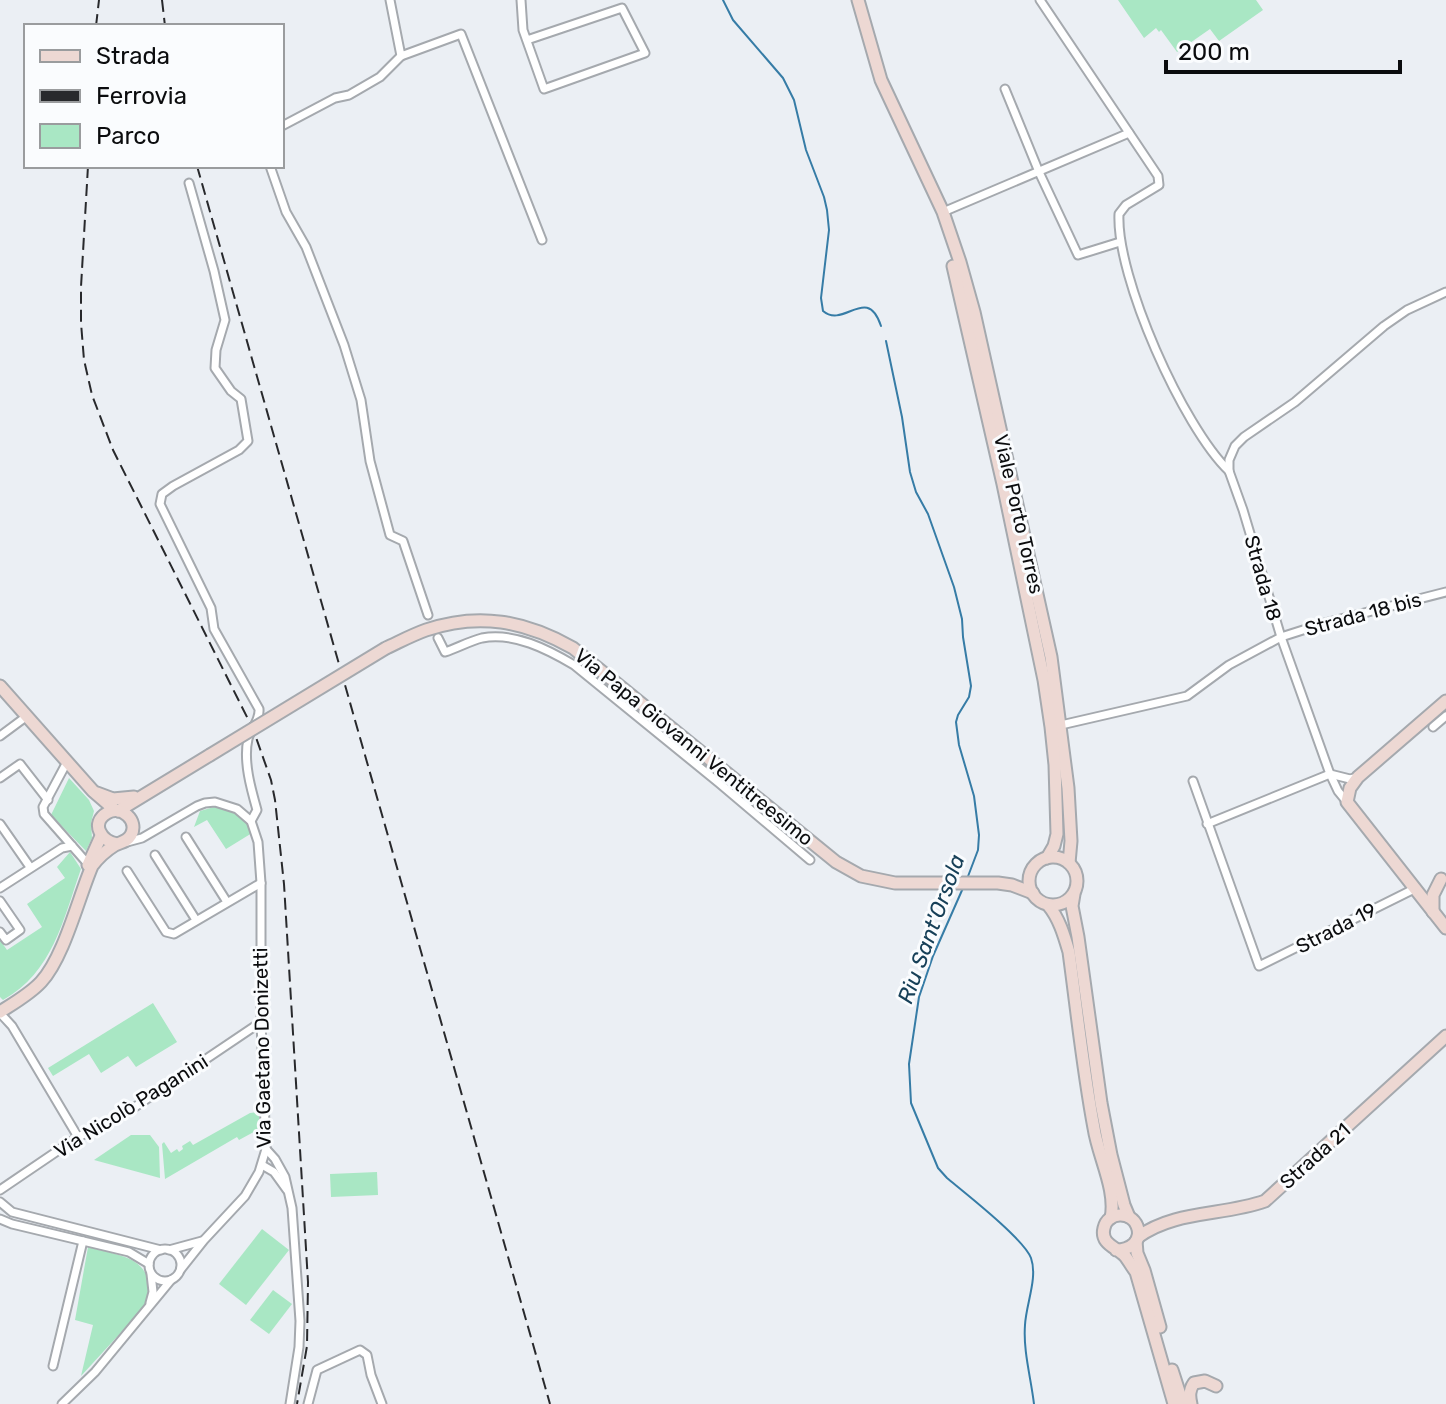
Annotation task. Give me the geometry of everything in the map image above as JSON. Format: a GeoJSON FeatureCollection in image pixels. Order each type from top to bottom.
{"type":"FeatureCollection","features":[{"type":"Feature","properties":{"kind":"main road","name":"Viale Porto Torres"},"geometry":{"type":"LineString","coordinates":[[858,0],[881,80],[943,212],[974,312],[1048,643],[1061,725],[1070,817],[1069,863]]}},
{"type":"Feature","properties":{"kind":"main road","name":"Viale Porto Torres"},"geometry":{"type":"LineString","coordinates":[[925,173],[951,254],[972,341],[1044,680],[1055,765],[1057,820],[1054,846],[1047,858]]}},
{"type":"Feature","properties":{"kind":"main road","name":"Via Papa Giovanni Ventitreesimo"},"geometry":{"type":"LineString","coordinates":[[117,810],[386,648],[426,630],[460,622],[493,620],[534,630],[573,648],[836,862],[861,876],[895,883],[998,883],[1033,893]]}},
{"type":"Feature","properties":{"kind":"main road"},"geometry":{"type":"LineString","coordinates":[[0,686],[93,791],[124,812],[132,825]]}},
{"type":"Feature","properties":{"kind":"main road"},"geometry":{"type":"LineString","coordinates":[[1347,802],[1350,788],[1358,777],[1446,701]]}},
{"type":"Feature","properties":{"kind":"main road"},"geometry":{"type":"LineString","coordinates":[[93,791],[113,799],[143,794]]}},
{"type":"Feature","properties":{"kind":"main road"},"geometry":{"type":"LineString","coordinates":[[82,889],[88,864],[101,836],[101,809],[93,791]]}},
{"type":"Feature","properties":{"kind":"main road"},"geometry":{"type":"LineString","coordinates":[[0,1012],[27,995],[52,967],[97,859],[131,834],[134,811],[143,794]]}},
{"type":"Feature","properties":{"kind":"main road","name":"Strada 18"},"geometry":{"type":"LineString","coordinates":[[1347,802],[1446,928]]}},
{"type":"Feature","properties":{"kind":"main road"},"geometry":{"type":"LineString","coordinates":[[102,817],[117,810]]}},
{"type":"Feature","properties":{"kind":"main road"},"geometry":{"type":"LineString","coordinates":[[101,836],[108,842],[120,843]]}},
{"type":"Feature","properties":{"kind":"main road"},"geometry":{"type":"LineString","coordinates":[[1074,894],[1058,905],[1039,901],[1030,885],[1033,869],[1039,862],[1055,858],[1069,863],[1077,878],[1072,906],[1111,1155],[1183,1404]]}},
{"type":"Feature","properties":{"kind":"main road","name":"Via Papa Giovanni Ventitreesimo"},"geometry":{"type":"LineString","coordinates":[[998,883],[1033,869]]}},
{"type":"Feature","properties":{"kind":"main road"},"geometry":{"type":"LineString","coordinates":[[1414,889],[1444,877]]}},
{"type":"Feature","properties":{"kind":"main road"},"geometry":{"type":"LineString","coordinates":[[1434,913],[1433,895],[1444,877]]}},
{"type":"Feature","properties":{"kind":"main road"},"geometry":{"type":"LineString","coordinates":[[1048,905],[1061,927],[1069,952],[1094,1132],[1113,1208],[1111,1218]]}},
{"type":"Feature","properties":{"kind":"main road","name":"Strada 21"},"geometry":{"type":"LineString","coordinates":[[1135,1230],[1265,1201],[1446,1036]]}},
{"type":"Feature","properties":{"kind":"main road"},"geometry":{"type":"LineString","coordinates":[[1135,1230],[1123,1215],[1106,1223],[1103,1236],[1136,1272],[1174,1404]]}},
{"type":"Feature","properties":{"kind":"main road"},"geometry":{"type":"LineString","coordinates":[[1116,1250],[1131,1247],[1135,1230]]}},
{"type":"Feature","properties":{"kind":"main road"},"geometry":{"type":"LineString","coordinates":[[1191,1404],[1189,1397],[1194,1383],[1205,1381],[1216,1386]]}},
{"type":"Feature","properties":{"kind":"street"},"geometry":{"type":"LineString","coordinates":[[390,0],[401,56]]}},
{"type":"Feature","properties":{"kind":"street"},"geometry":{"type":"LineString","coordinates":[[521,0],[523,30],[544,89],[645,53],[622,8],[527,40]]}},
{"type":"Feature","properties":{"kind":"street"},"geometry":{"type":"LineString","coordinates":[[1005,89],[1078,255],[1120,242],[1119,214],[1122,208],[1159,185],[1158,176],[1040,0]]}},
{"type":"Feature","properties":{"kind":"street"},"geometry":{"type":"LineString","coordinates":[[284,125],[380,77],[401,56],[461,34],[542,240]]}},
{"type":"Feature","properties":{"kind":"street"},"geometry":{"type":"LineString","coordinates":[[943,212],[1129,133]]}},
{"type":"Feature","properties":{"kind":"street"},"geometry":{"type":"LineString","coordinates":[[271,168],[286,212],[306,247],[344,345],[361,400],[370,461],[390,535],[403,541],[428,615]]}},
{"type":"Feature","properties":{"kind":"street","name":"Via Gaetano Donizetti"},"geometry":{"type":"LineString","coordinates":[[62,1404],[95,1372],[204,1240],[245,1196],[262,1165],[266,1149],[261,1022],[261,883],[258,842],[251,821],[257,810],[249,779],[248,742],[260,716],[259,709],[214,629],[211,608],[160,504],[162,494],[173,486],[239,450],[248,441],[241,399],[231,391],[215,368],[216,350],[225,320],[189,183]]}},
{"type":"Feature","properties":{"kind":"street","name":"Strada 18"},"geometry":{"type":"LineString","coordinates":[[1120,242],[1130,286],[1173,385],[1195,427],[1229,471],[1281,637],[1330,774],[1347,802]]}},
{"type":"Feature","properties":{"kind":"street"},"geometry":{"type":"LineString","coordinates":[[1229,471],[1229,460],[1235,446],[1244,437],[1295,402],[1384,326],[1407,310],[1446,292]]}},
{"type":"Feature","properties":{"kind":"street","name":"Strada 18 bis"},"geometry":{"type":"LineString","coordinates":[[1061,725],[1187,696],[1229,665],[1281,637],[1446,592]]}},
{"type":"Feature","properties":{"kind":"street"},"geometry":{"type":"LineString","coordinates":[[438,638],[445,652],[481,638],[500,637],[549,650],[574,665],[810,860]]}},
{"type":"Feature","properties":{"kind":"street"},"geometry":{"type":"LineString","coordinates":[[0,736],[27,716]]}},
{"type":"Feature","properties":{"kind":"street"},"geometry":{"type":"LineString","coordinates":[[1433,727],[1446,716]]}},
{"type":"Feature","properties":{"kind":"street"},"geometry":{"type":"LineString","coordinates":[[67,762],[43,807],[44,814],[88,864]]}},
{"type":"Feature","properties":{"kind":"street"},"geometry":{"type":"LineString","coordinates":[[0,778],[20,764],[48,800]]}},
{"type":"Feature","properties":{"kind":"street"},"geometry":{"type":"LineString","coordinates":[[1193,781],[1207,824],[1330,774],[1350,779],[1358,777]]}},
{"type":"Feature","properties":{"kind":"street"},"geometry":{"type":"LineString","coordinates":[[719,783],[730,776]]}},
{"type":"Feature","properties":{"kind":"street"},"geometry":{"type":"LineString","coordinates":[[120,843],[138,840],[205,803],[230,805],[251,821]]}},
{"type":"Feature","properties":{"kind":"street"},"geometry":{"type":"LineString","coordinates":[[0,824],[30,867]]}},
{"type":"Feature","properties":{"kind":"street","name":"Strada 19"},"geometry":{"type":"LineString","coordinates":[[1207,824],[1259,966],[1414,889]]}},
{"type":"Feature","properties":{"kind":"street"},"geometry":{"type":"LineString","coordinates":[[132,825],[141,832],[158,829]]}},
{"type":"Feature","properties":{"kind":"street"},"geometry":{"type":"LineString","coordinates":[[186,837],[227,902]]}},
{"type":"Feature","properties":{"kind":"street"},"geometry":{"type":"LineString","coordinates":[[0,888],[62,848],[72,846]]}},
{"type":"Feature","properties":{"kind":"street"},"geometry":{"type":"LineString","coordinates":[[155,855],[196,920]]}},
{"type":"Feature","properties":{"kind":"street"},"geometry":{"type":"LineString","coordinates":[[127,871],[166,932],[174,934],[261,883]]}},
{"type":"Feature","properties":{"kind":"street"},"geometry":{"type":"LineString","coordinates":[[0,901],[20,930],[6,940],[0,932]]}},
{"type":"Feature","properties":{"kind":"street"},"geometry":{"type":"LineString","coordinates":[[0,1012],[12,1026],[78,1137]]}},
{"type":"Feature","properties":{"kind":"street","name":"Via Nicolò Paganini"},"geometry":{"type":"LineString","coordinates":[[0,1190],[78,1137],[123,1115],[261,1022]]}},
{"type":"Feature","properties":{"kind":"street"},"geometry":{"type":"LineString","coordinates":[[266,1149],[285,1177],[290,1195],[300,1321],[290,1404]]}},
{"type":"Feature","properties":{"kind":"street"},"geometry":{"type":"LineString","coordinates":[[262,1165],[274,1172],[290,1195]]}},
{"type":"Feature","properties":{"kind":"street"},"geometry":{"type":"LineString","coordinates":[[0,1202],[12,1212],[174,1252],[180,1259],[181,1269]]}},
{"type":"Feature","properties":{"kind":"street"},"geometry":{"type":"LineString","coordinates":[[0,1219],[129,1252],[149,1264]]}},
{"type":"Feature","properties":{"kind":"street"},"geometry":{"type":"LineString","coordinates":[[149,1307],[153,1292],[149,1264],[153,1255],[204,1240]]}},
{"type":"Feature","properties":{"kind":"street"},"geometry":{"type":"LineString","coordinates":[[53,1366],[83,1241]]}},
{"type":"Feature","properties":{"kind":"street"},"geometry":{"type":"LineString","coordinates":[[151,1274],[164,1282],[171,1280]]}},
{"type":"Feature","properties":{"kind":"street"},"geometry":{"type":"LineString","coordinates":[[308,1404],[317,1370],[360,1350],[367,1355],[382,1404]]}},
{"type":"Feature","properties":{"kind":"green space"},"geometry":{"type":"Polygon","coordinates":[[[1118,0],[1256,0],[1263,10],[1219,41],[1210,29],[1177,52],[1161,30],[1159,32],[1156,28],[1144,38],[1118,0]]]}},
{"type":"Feature","properties":{"kind":"green space"},"geometry":{"type":"Polygon","coordinates":[[[69,778],[89,800],[94,811],[92,838],[86,851],[51,815],[69,778]]]}},
{"type":"Feature","properties":{"kind":"green space"},"geometry":{"type":"Polygon","coordinates":[[[214,807],[237,814],[252,833],[226,849],[207,820],[194,827],[200,811],[214,807]]]}},
{"type":"Feature","properties":{"kind":"green space"},"geometry":{"type":"Polygon","coordinates":[[[70,852],[81,869],[54,943],[34,975],[3,1000],[0,997],[0,940],[7,950],[42,927],[27,904],[65,878],[57,867],[70,852]]]}},
{"type":"Feature","properties":{"kind":"green space"},"geometry":{"type":"Polygon","coordinates":[[[153,1003],[177,1042],[136,1067],[128,1056],[101,1073],[89,1054],[53,1076],[48,1068],[153,1003]]]}},
{"type":"Feature","properties":{"kind":"green space"},"geometry":{"type":"Polygon","coordinates":[[[259,1112],[259,1129],[239,1140],[237,1137],[165,1179],[164,1142],[171,1153],[177,1149],[179,1152],[190,1141],[193,1145],[250,1113],[259,1112]]]}},
{"type":"Feature","properties":{"kind":"green space"},"geometry":{"type":"Polygon","coordinates":[[[131,1135],[150,1135],[159,1147],[160,1178],[94,1160],[131,1135]]]}},
{"type":"Feature","properties":{"kind":"green space"},"geometry":{"type":"Polygon","coordinates":[[[377,1172],[378,1195],[331,1197],[330,1174],[377,1172]]]}},
{"type":"Feature","properties":{"kind":"green space"},"geometry":{"type":"Polygon","coordinates":[[[262,1229],[289,1250],[246,1305],[219,1284],[262,1229]]]}},
{"type":"Feature","properties":{"kind":"green space"},"geometry":{"type":"Polygon","coordinates":[[[88,1247],[134,1261],[146,1276],[149,1288],[148,1303],[81,1376],[93,1325],[75,1320],[88,1247]]]}},
{"type":"Feature","properties":{"kind":"green space"},"geometry":{"type":"Polygon","coordinates":[[[273,1290],[292,1304],[269,1334],[250,1320],[273,1290]]]}},
{"type":"Feature","properties":{"kind":"waterway","name":"Riu Sant'Orsola"},"geometry":{"type":"LineString","coordinates":[[723,0],[733,20],[783,78],[794,100],[806,150],[827,210],[829,230],[821,298],[823,311],[839,315],[869,308],[881,326]]}},
{"type":"Feature","properties":{"kind":"waterway","name":"Riu Sant'Orsola"},"geometry":{"type":"LineString","coordinates":[[886,341],[910,472],[954,587],[962,619],[971,686],[956,722],[959,745],[974,796],[979,835],[978,850],[967,879]]}},
{"type":"Feature","properties":{"kind":"waterway","name":"Riu Sant'Orsola"},"geometry":{"type":"LineString","coordinates":[[963,888],[919,997],[909,1064],[911,1103],[938,1168],[1006,1228],[1031,1258],[1033,1274],[1025,1335],[1034,1404]]}},
{"type":"Feature","properties":{"kind":"railway"},"geometry":{"type":"LineString","coordinates":[[96,24],[99,0]]}},
{"type":"Feature","properties":{"kind":"railway"},"geometry":{"type":"LineString","coordinates":[[162,0],[165,24]]}},
{"type":"Feature","properties":{"kind":"railway"},"geometry":{"type":"LineString","coordinates":[[88,168],[81,323],[84,360],[92,395],[113,450],[253,729],[275,800],[284,884],[308,1282],[307,1346],[297,1404]]}},
{"type":"Feature","properties":{"kind":"railway"},"geometry":{"type":"LineString","coordinates":[[198,168],[550,1404]]}}]}
